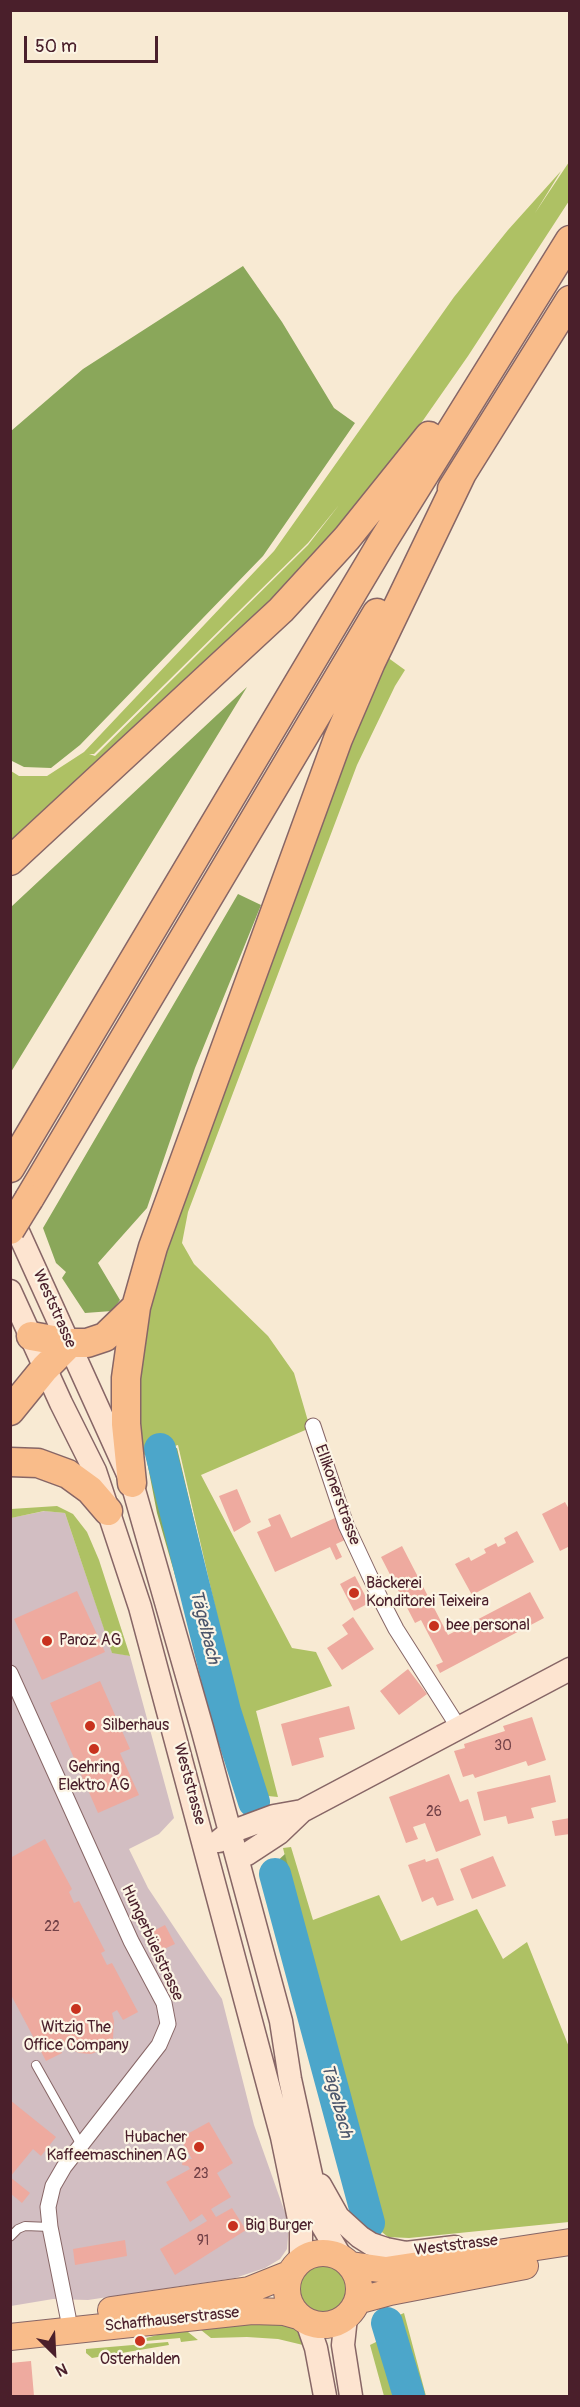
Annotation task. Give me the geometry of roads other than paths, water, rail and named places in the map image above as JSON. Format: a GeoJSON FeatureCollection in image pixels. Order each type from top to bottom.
{"type":"FeatureCollection","features":[{"type":"Feature","properties":{"kind":"highway"},"geometry":{"type":"LineString","coordinates":[[12,1164],[264,740],[509,336],[570,240]]}},
{"type":"Feature","properties":{"kind":"highway"},"geometry":{"type":"LineString","coordinates":[[10,1230],[20,1206],[462,473],[570,300]]}},
{"type":"Feature","properties":{"kind":"highway"},"geometry":{"type":"LineString","coordinates":[[11,860],[236,653],[307,583],[370,511],[509,336]]}},
{"type":"Feature","properties":{"kind":"highway"},"geometry":{"type":"LineString","coordinates":[[132,1484],[125,1403],[128,1357],[136,1307],[153,1247],[338,739],[371,662],[462,473]]}},
{"type":"Feature","properties":{"kind":"highway"},"geometry":{"type":"LineString","coordinates":[[31,1336],[70,1343],[87,1343],[105,1336],[136,1307]]}},
{"type":"Feature","properties":{"kind":"highway"},"geometry":{"type":"LineString","coordinates":[[10,1411],[45,1368],[70,1343]]}},
{"type":"Feature","properties":{"kind":"highway"},"geometry":{"type":"LineString","coordinates":[[10,1462],[38,1463],[68,1474],[90,1490],[108,1511]]}},
{"type":"Feature","properties":{"kind":"main road","name":"Weststrasse"},"geometry":{"type":"LineString","coordinates":[[20,1206],[70,1343],[132,1484],[242,1856],[281,2021],[290,2079],[311,2166],[322,2225],[346,2261]]}},
{"type":"Feature","properties":{"kind":"main road","name":"Weststrasse"},"geometry":{"type":"LineString","coordinates":[[10,1291],[95,1471],[157,1666],[293,2183],[301,2229],[295,2266]]}},
{"type":"Feature","properties":{"kind":"main road"},"geometry":{"type":"LineString","coordinates":[[242,1856],[277,1825],[456,1724],[567,1675]]}},
{"type":"Feature","properties":{"kind":"main road"},"geometry":{"type":"LineString","coordinates":[[209,1861],[218,1842],[235,1831],[277,1825]]}},
{"type":"Feature","properties":{"kind":"main road","name":"Weststrasse"},"geometry":{"type":"LineString","coordinates":[[311,2166],[338,2217],[360,2237],[386,2249],[406,2253],[434,2251],[570,2230]]}},
{"type":"Feature","properties":{"kind":"main road"},"geometry":{"type":"LineString","coordinates":[[325,2397],[316,2348],[302,2319],[287,2297],[286,2286],[295,2266],[321,2252],[346,2261],[386,2270],[570,2242]]}},
{"type":"Feature","properties":{"kind":"main road"},"geometry":{"type":"LineString","coordinates":[[302,2319],[327,2325],[352,2309],[390,2292],[570,2258]]}},
{"type":"Feature","properties":{"kind":"main road"},"geometry":{"type":"LineString","coordinates":[[346,2261],[357,2276],[359,2288],[343,2345],[351,2397]]}},
{"type":"Feature","properties":{"kind":"main road","name":"Schaffhauserstrasse"},"geometry":{"type":"LineString","coordinates":[[10,2337],[249,2290],[295,2266]]}},
{"type":"Feature","properties":{"kind":"main road","name":"Schaffhauserstrasse"},"geometry":{"type":"LineString","coordinates":[[10,2326],[252,2311],[270,2311],[302,2319]]}},
{"type":"Feature","properties":{"kind":"street","name":"Ellikonerstrasse"},"geometry":{"type":"LineString","coordinates":[[313,1426],[346,1525],[381,1600],[396,1629],[456,1724]]}},
{"type":"Feature","properties":{"kind":"street","name":"Hungerbüelstrasse"},"geometry":{"type":"LineString","coordinates":[[10,1672],[131,1941],[164,2003],[168,2024],[159,2045],[64,2167],[53,2186],[48,2207],[50,2227],[71,2324]]}},
{"type":"Feature","properties":{"kind":"lane"},"geometry":{"type":"LineString","coordinates":[[36,2065],[81,2145]]}},
{"type":"Feature","properties":{"kind":"lane"},"geometry":{"type":"LineString","coordinates":[[10,2237],[25,2226],[50,2227]]}},
{"type":"Feature","properties":{"kind":"waterway","name":"Tägelbach"},"geometry":{"type":"LineString","coordinates":[[160,1449],[225,1711],[254,1802]]}},
{"type":"Feature","properties":{"kind":"waterway","name":"Tägelbach"},"geometry":{"type":"LineString","coordinates":[[275,1874],[369,2223]]}},
{"type":"Feature","properties":{"kind":"waterway","name":"Tägelbach"},"geometry":{"type":"LineString","coordinates":[[387,2323],[409,2396]]}},
{"type":"Feature","properties":{"kind":"place","name":"Bäckerei Konditorei Teixeira"},"geometry":{"type":"Point","coordinates":[354,1593]}},
{"type":"Feature","properties":{"kind":"place","name":"bee personal"},"geometry":{"type":"Point","coordinates":[434,1626]}},
{"type":"Feature","properties":{"kind":"place","name":"Paroz AG"},"geometry":{"type":"Point","coordinates":[47,1641]}},
{"type":"Feature","properties":{"kind":"place","name":"Silberhaus"},"geometry":{"type":"Point","coordinates":[90,1726]}},
{"type":"Feature","properties":{"kind":"place","name":"Gehring Elektro AG"},"geometry":{"type":"Point","coordinates":[94,1749]}},
{"type":"Feature","properties":{"kind":"place","name":"Witzig The Office Company"},"geometry":{"type":"Point","coordinates":[76,2009]}},
{"type":"Feature","properties":{"kind":"place","name":"Hubacher Kaffeemaschinen AG"},"geometry":{"type":"Point","coordinates":[199,2147]}},
{"type":"Feature","properties":{"kind":"place","name":"Big Burger"},"geometry":{"type":"Point","coordinates":[233,2226]}},
{"type":"Feature","properties":{"kind":"place","name":"Osterhalden"},"geometry":{"type":"Point","coordinates":[140,2341]}}]}
